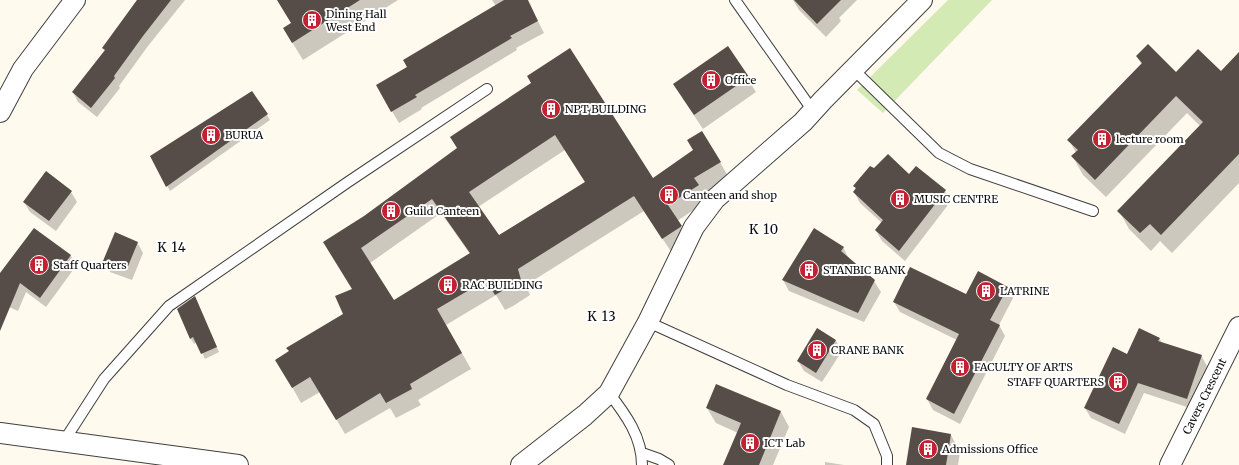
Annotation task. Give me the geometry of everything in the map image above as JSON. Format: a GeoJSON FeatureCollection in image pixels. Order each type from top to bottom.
{"type":"FeatureCollection","features":[{"type":"Feature","properties":{"kind":"street"},"geometry":{"type":"LineString","coordinates":[[0,112],[23,69],[75,0]]}},
{"type":"Feature","properties":{"kind":"street"},"geometry":{"type":"LineString","coordinates":[[521,465],[585,415],[609,394],[648,322],[694,227],[715,199],[803,122],[922,0]]}},
{"type":"Feature","properties":{"kind":"street","name":"Cavers Crescent"},"geometry":{"type":"LineString","coordinates":[[1170,465],[1239,327]]}},
{"type":"Feature","properties":{"kind":"street"},"geometry":{"type":"LineString","coordinates":[[0,432],[238,465]]}},
{"type":"Feature","properties":{"kind":"lane"},"geometry":{"type":"LineString","coordinates":[[735,0],[813,111]]}},
{"type":"Feature","properties":{"kind":"lane"},"geometry":{"type":"LineString","coordinates":[[854,69],[939,153],[949,160],[970,169],[1093,210]]}},
{"type":"Feature","properties":{"kind":"lane"},"geometry":{"type":"LineString","coordinates":[[64,441],[104,379],[169,306],[348,182],[487,89]]}},
{"type":"Feature","properties":{"kind":"lane"},"geometry":{"type":"LineString","coordinates":[[648,322],[787,385],[854,410],[874,424],[887,456],[887,465]]}},
{"type":"Feature","properties":{"kind":"lane"},"geometry":{"type":"LineString","coordinates":[[609,394],[631,424],[637,435],[642,453],[642,465]]}},
{"type":"Feature","properties":{"kind":"lane"},"geometry":{"type":"LineString","coordinates":[[642,453],[659,459],[669,465]]}},
{"type":"Feature","properties":{"kind":"green space"},"geometry":{"type":"Polygon","coordinates":[[[948,0],[992,0],[883,113],[857,90],[948,0]]]}},
{"type":"Feature","properties":{"kind":"building"},"geometry":{"type":"Polygon","coordinates":[[[137,0],[171,0],[114,76],[115,78],[91,108],[72,92],[105,50],[102,48],[137,0]]]}},
{"type":"Feature","properties":{"kind":"building","name":"Dining Hall West End"},"geometry":{"type":"Polygon","coordinates":[[[277,0],[360,0],[292,43],[283,28],[291,23],[277,0]]]}},
{"type":"Feature","properties":{"kind":"building"},"geometry":{"type":"Polygon","coordinates":[[[504,0],[528,0],[538,21],[510,36],[512,38],[415,95],[417,97],[391,112],[376,85],[407,67],[403,60],[504,0]]]}},
{"type":"Feature","properties":{"kind":"building"},"geometry":{"type":"Polygon","coordinates":[[[794,0],[841,0],[817,24],[794,0]]]}},
{"type":"Feature","properties":{"kind":"building","name":"lecture room"},"geometry":{"type":"Polygon","coordinates":[[[1148,44],[1176,72],[1198,49],[1221,71],[1239,52],[1239,154],[1161,235],[1150,224],[1140,233],[1117,211],[1203,122],[1176,96],[1095,180],[1071,156],[1078,150],[1067,140],[1142,63],[1136,56],[1148,44]]]}},
{"type":"Feature","properties":{"kind":"building","name":"Office"},"geometry":{"type":"Polygon","coordinates":[[[728,46],[749,77],[694,115],[673,84],[728,46]]]}},
{"type":"Feature","properties":{"kind":"building"},"geometry":{"type":"Polygon","coordinates":[[[570,48],[653,178],[693,150],[687,140],[702,131],[721,162],[694,178],[699,185],[668,205],[682,226],[662,239],[634,196],[518,269],[521,280],[504,290],[495,295],[486,280],[437,309],[462,353],[410,384],[412,389],[386,403],[380,393],[336,420],[310,377],[292,388],[275,360],[289,351],[286,348],[343,314],[335,296],[352,289],[323,242],[364,216],[457,148],[450,137],[531,83],[527,76],[570,48]],[[555,135],[469,192],[499,235],[585,182],[555,135]],[[432,199],[361,248],[394,300],[470,253],[432,199]]]}},
{"type":"Feature","properties":{"kind":"building","name":"BURUA"},"geometry":{"type":"Polygon","coordinates":[[[252,91],[268,114],[166,187],[150,156],[252,91]]]}},
{"type":"Feature","properties":{"kind":"building","name":"MUSIC CENTRE"},"geometry":{"type":"Polygon","coordinates":[[[888,154],[909,174],[916,166],[946,190],[899,251],[875,230],[883,220],[853,192],[856,188],[853,186],[870,166],[874,168],[888,154]]]}},
{"type":"Feature","properties":{"kind":"building"},"geometry":{"type":"Polygon","coordinates":[[[46,171],[72,191],[49,221],[23,202],[46,171]]]}},
{"type":"Feature","properties":{"kind":"building","name":"Staff Quarters"},"geometry":{"type":"Polygon","coordinates":[[[34,228],[71,255],[40,298],[20,283],[0,331],[0,273],[34,228]]]}},
{"type":"Feature","properties":{"kind":"building"},"geometry":{"type":"Polygon","coordinates":[[[814,228],[844,247],[841,251],[875,280],[858,313],[782,280],[814,228]]]}},
{"type":"Feature","properties":{"kind":"building"},"geometry":{"type":"Polygon","coordinates":[[[115,232],[138,242],[126,271],[103,261],[115,232]]]}},
{"type":"Feature","properties":{"kind":"building","name":"FACULTY OF ARTS"},"geometry":{"type":"Polygon","coordinates":[[[910,267],[966,294],[978,271],[1008,287],[990,320],[1000,325],[954,414],[926,399],[959,334],[893,302],[910,267]]]}},
{"type":"Feature","properties":{"kind":"building"},"geometry":{"type":"Polygon","coordinates":[[[195,296],[217,347],[201,354],[193,337],[190,339],[177,309],[195,296]]]}},
{"type":"Feature","properties":{"kind":"building","name":"CRANE BANK"},"geometry":{"type":"Polygon","coordinates":[[[817,328],[836,340],[816,373],[797,361],[817,328]]]}},
{"type":"Feature","properties":{"kind":"building"},"geometry":{"type":"Polygon","coordinates":[[[1139,328],[1160,338],[1158,341],[1202,355],[1187,399],[1138,383],[1119,424],[1084,408],[1113,347],[1127,354],[1139,328]]]}},
{"type":"Feature","properties":{"kind":"building","name":"ICT Lab"},"geometry":{"type":"Polygon","coordinates":[[[716,384],[781,411],[759,465],[723,465],[741,423],[706,408],[716,384]]]}},
{"type":"Feature","properties":{"kind":"building","name":"Admissions Office"},"geometry":{"type":"Polygon","coordinates":[[[912,427],[951,434],[946,465],[906,465],[912,427]]]}},
{"type":"Feature","properties":{"kind":"place","name":"Dining Hall West End"},"geometry":{"type":"Point","coordinates":[312,20]}},
{"type":"Feature","properties":{"kind":"place","name":"Office"},"geometry":{"type":"Point","coordinates":[711,80]}},
{"type":"Feature","properties":{"kind":"place","name":"NPT BUILDING"},"geometry":{"type":"Point","coordinates":[551,109]}},
{"type":"Feature","properties":{"kind":"place","name":"BURUA"},"geometry":{"type":"Point","coordinates":[211,135]}},
{"type":"Feature","properties":{"kind":"place","name":"lecture room"},"geometry":{"type":"Point","coordinates":[1102,139]}},
{"type":"Feature","properties":{"kind":"place","name":"Canteen and shop"},"geometry":{"type":"Point","coordinates":[669,195]}},
{"type":"Feature","properties":{"kind":"place","name":"MUSIC CENTRE"},"geometry":{"type":"Point","coordinates":[900,199]}},
{"type":"Feature","properties":{"kind":"place","name":"Guild Canteen"},"geometry":{"type":"Point","coordinates":[391,211]}},
{"type":"Feature","properties":{"kind":"place","name":"Staff Quarters"},"geometry":{"type":"Point","coordinates":[39,265]}},
{"type":"Feature","properties":{"kind":"place","name":"STANBIC BANK"},"geometry":{"type":"Point","coordinates":[809,270]}},
{"type":"Feature","properties":{"kind":"place","name":"RAC BUILDING"},"geometry":{"type":"Point","coordinates":[448,285]}},
{"type":"Feature","properties":{"kind":"place","name":"LATRINE"},"geometry":{"type":"Point","coordinates":[986,291]}},
{"type":"Feature","properties":{"kind":"place","name":"CRANE BANK"},"geometry":{"type":"Point","coordinates":[817,350]}},
{"type":"Feature","properties":{"kind":"place","name":"FACULTY OF ARTS"},"geometry":{"type":"Point","coordinates":[960,367]}},
{"type":"Feature","properties":{"kind":"place","name":"STAFF QUARTERS"},"geometry":{"type":"Point","coordinates":[1118,382]}},
{"type":"Feature","properties":{"kind":"place","name":"ICT Lab"},"geometry":{"type":"Point","coordinates":[750,443]}},
{"type":"Feature","properties":{"kind":"place","name":"Admissions Office"},"geometry":{"type":"Point","coordinates":[928,449]}},
{"type":"Feature","properties":{"kind":"district","name":"K 10"},"geometry":{"type":"Point","coordinates":[764,229]}},
{"type":"Feature","properties":{"kind":"district","name":"K 14"},"geometry":{"type":"Point","coordinates":[172,247]}},
{"type":"Feature","properties":{"kind":"district","name":"K 13"},"geometry":{"type":"Point","coordinates":[602,316]}}]}
